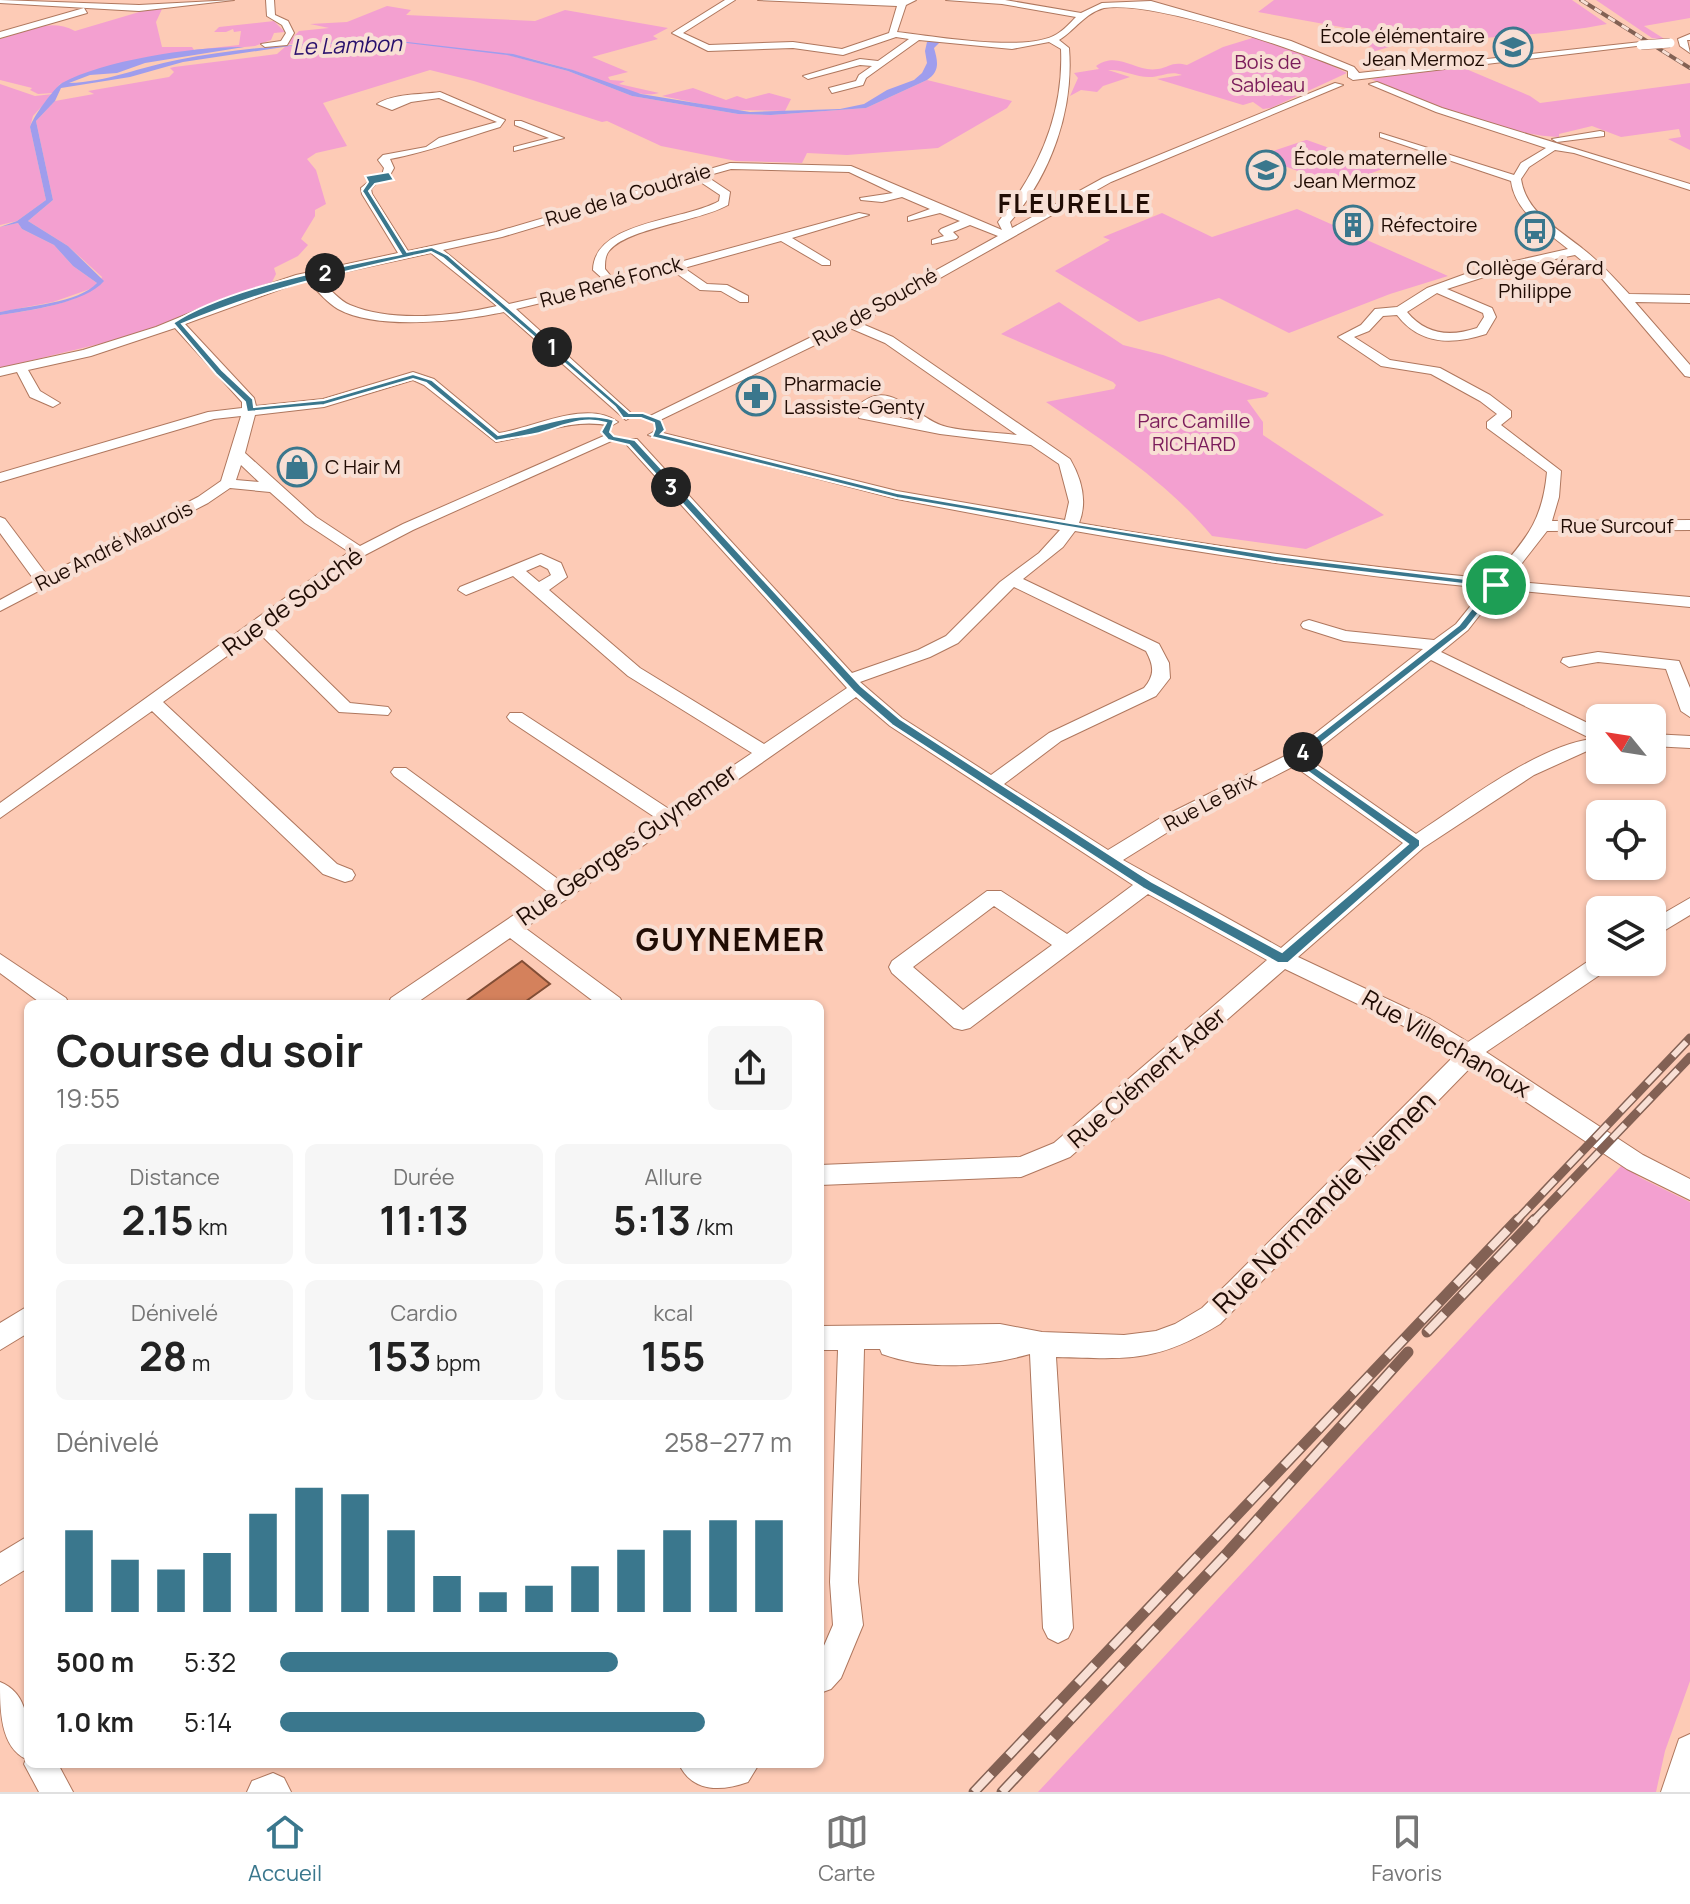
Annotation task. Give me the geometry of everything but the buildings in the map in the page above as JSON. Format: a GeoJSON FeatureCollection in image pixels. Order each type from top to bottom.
{"type":"FeatureCollection","features":[{"type":"Feature","properties":{"kind":"street"},"geometry":{"type":"LineString","coordinates":[[0,1],[154,8],[229,0]]}},
{"type":"Feature","properties":{"kind":"street"},"geometry":{"type":"LineString","coordinates":[[265,44],[284,43],[290,33],[285,23],[271,16],[270,0]]}},
{"type":"Feature","properties":{"kind":"street"},"geometry":{"type":"LineString","coordinates":[[731,0],[676,33],[717,53],[793,45],[843,52],[895,34],[1005,46],[1052,40],[1067,32],[1082,16],[1114,1],[1176,3],[1351,69],[1357,81],[1439,110],[1690,187]]}},
{"type":"Feature","properties":{"kind":"street"},"geometry":{"type":"LineString","coordinates":[[762,0],[907,2],[892,32],[895,34]]}},
{"type":"Feature","properties":{"kind":"street"},"geometry":{"type":"LineString","coordinates":[[950,0],[994,2],[1082,16]]}},
{"type":"Feature","properties":{"kind":"street"},"geometry":{"type":"LineString","coordinates":[[0,35],[95,7]]}},
{"type":"Feature","properties":{"kind":"street"},"geometry":{"type":"LineString","coordinates":[[830,85],[843,77],[862,78],[922,38]]}},
{"type":"Feature","properties":{"kind":"street"},"geometry":{"type":"LineString","coordinates":[[1007,234],[1004,222],[1039,172],[1060,117],[1067,80],[1065,48],[1052,40]]}},
{"type":"Feature","properties":{"kind":"street","name":"Rue de Souché"},"geometry":{"type":"LineString","coordinates":[[653,418],[850,323],[1107,180],[1357,81],[1397,71],[1641,45],[1688,43]]}},
{"type":"Feature","properties":{"kind":"street"},"geometry":{"type":"LineString","coordinates":[[808,59],[831,50]]}},
{"type":"Feature","properties":{"kind":"street"},"geometry":{"type":"LineString","coordinates":[[808,76],[863,61],[882,64]]}},
{"type":"Feature","properties":{"kind":"street"},"geometry":{"type":"LineString","coordinates":[[406,100],[440,95],[498,122]]}},
{"type":"Feature","properties":{"kind":"street"},"geometry":{"type":"LineString","coordinates":[[405,255],[367,194],[366,188],[372,182],[367,180],[370,175],[386,173],[389,168],[383,160],[429,149],[443,140],[498,122],[518,123],[559,138],[518,149]]}},
{"type":"Feature","properties":{"kind":"street"},"geometry":{"type":"LineString","coordinates":[[1546,143],[1600,134]]}},
{"type":"Feature","properties":{"kind":"street"},"geometry":{"type":"LineString","coordinates":[[1384,135],[1516,179]]}},
{"type":"Feature","properties":{"kind":"street"},"geometry":{"type":"LineString","coordinates":[[1546,143],[1550,151],[1525,165],[1516,179],[1518,194],[1532,214],[1579,251],[1628,298],[1690,373]]}},
{"type":"Feature","properties":{"kind":"street","name":"Rue de la Coudraie"},"geometry":{"type":"LineString","coordinates":[[0,372],[86,353],[286,283],[498,235],[730,166],[851,169],[940,209],[1007,234]]}},
{"type":"Feature","properties":{"kind":"street"},"geometry":{"type":"LineString","coordinates":[[607,283],[609,278],[599,270],[599,258],[607,245],[624,237],[711,213],[724,203],[726,194],[697,175]]}},
{"type":"Feature","properties":{"kind":"street"},"geometry":{"type":"LineString","coordinates":[[865,198],[882,199],[904,193]]}},
{"type":"Feature","properties":{"kind":"street"},"geometry":{"type":"LineString","coordinates":[[912,219],[940,209]]}},
{"type":"Feature","properties":{"kind":"street"},"geometry":{"type":"LineString","coordinates":[[1013,212],[1024,224]]}},
{"type":"Feature","properties":{"kind":"street","name":"Rue René Fonck"},"geometry":{"type":"LineString","coordinates":[[317,284],[343,307],[388,319],[440,318],[506,309],[863,215]]}},
{"type":"Feature","properties":{"kind":"street"},"geometry":{"type":"LineString","coordinates":[[936,242],[952,237],[945,231],[970,221]]}},
{"type":"Feature","properties":{"kind":"street"},"geometry":{"type":"LineString","coordinates":[[782,237],[826,263]]}},
{"type":"Feature","properties":{"kind":"street"},"geometry":{"type":"LineString","coordinates":[[432,249],[446,257],[606,395],[626,416],[653,418],[660,425],[655,435]]}},
{"type":"Feature","properties":{"kind":"street"},"geometry":{"type":"LineString","coordinates":[[1438,289],[1488,311],[1490,317],[1482,331],[1465,337],[1437,337],[1410,327],[1400,311],[1408,301],[1438,289],[1513,264],[1579,251]]}},
{"type":"Feature","properties":{"kind":"street"},"geometry":{"type":"LineString","coordinates":[[674,266],[704,287],[723,288],[744,299]]}},
{"type":"Feature","properties":{"kind":"street","name":"Rue de la Coudraie"},"geometry":{"type":"LineString","coordinates":[[286,283],[317,284],[339,271]]}},
{"type":"Feature","properties":{"kind":"street"},"geometry":{"type":"LineString","coordinates":[[1628,298],[1690,299]]}},
{"type":"Feature","properties":{"kind":"street","name":"Rue Le Brix"},"geometry":{"type":"LineString","coordinates":[[1109,859],[1169,822],[1295,758],[1462,627],[1543,526],[1552,497],[1554,471],[1492,425],[1506,414],[1485,398],[1435,371],[1386,363],[1344,337],[1365,328],[1379,312],[1400,311]]}},
{"type":"Feature","properties":{"kind":"street"},"geometry":{"type":"LineString","coordinates":[[177,323],[249,401],[250,411],[237,453],[236,469],[227,483],[274,488]]}},
{"type":"Feature","properties":{"kind":"street"},"geometry":{"type":"LineString","coordinates":[[850,323],[889,340],[1065,462],[1076,483],[1079,503],[1070,526]]}},
{"type":"Feature","properties":{"kind":"street"},"geometry":{"type":"LineString","coordinates":[[21,368],[35,394],[53,403]]}},
{"type":"Feature","properties":{"kind":"street"},"geometry":{"type":"LineString","coordinates":[[0,478],[196,419],[229,411],[324,403],[413,376],[429,382],[496,438],[523,434],[577,418],[596,417],[632,442],[655,435],[897,495],[1070,526],[1276,559],[1496,585],[1690,602]]}},
{"type":"Feature","properties":{"kind":"street"},"geometry":{"type":"LineString","coordinates":[[940,430],[892,400],[875,399],[864,407],[864,415],[940,430],[1036,442]]}},
{"type":"Feature","properties":{"kind":"street","name":"Rue de Souché"},"geometry":{"type":"LineString","coordinates":[[0,812],[360,552],[611,430],[626,416]]}},
{"type":"Feature","properties":{"kind":"street","name":"Rue Villechanoux"},"geometry":{"type":"LineString","coordinates":[[632,442],[853,684],[896,722],[1147,885],[1283,959],[1381,1003],[1471,1054],[1635,1162],[1690,1190]]}},
{"type":"Feature","properties":{"kind":"street"},"geometry":{"type":"LineString","coordinates":[[237,453],[274,488],[360,552]]}},
{"type":"Feature","properties":{"kind":"street","name":"Rue André Maurois"},"geometry":{"type":"LineString","coordinates":[[0,606],[203,500],[227,483]]}},
{"type":"Feature","properties":{"kind":"street"},"geometry":{"type":"LineString","coordinates":[[0,522],[44,582]]}},
{"type":"Feature","properties":{"kind":"street","name":"Rue Surcouf"},"geometry":{"type":"LineString","coordinates":[[1543,526],[1690,525]]}},
{"type":"Feature","properties":{"kind":"street","name":"Rue Georges Guynemer"},"geometry":{"type":"LineString","coordinates":[[405,1000],[853,684],[936,647],[963,631],[993,596],[1043,557],[1070,526]]}},
{"type":"Feature","properties":{"kind":"street"},"geometry":{"type":"LineString","coordinates":[[466,590],[541,559],[555,566],[559,577],[540,589]]}},
{"type":"Feature","properties":{"kind":"street"},"geometry":{"type":"LineString","coordinates":[[514,569],[607,652],[634,672],[762,751]]}},
{"type":"Feature","properties":{"kind":"street"},"geometry":{"type":"LineString","coordinates":[[991,784],[1055,737],[1150,692],[1161,678],[1161,663],[1153,648],[1012,580]]}},
{"type":"Feature","properties":{"kind":"street"},"geometry":{"type":"LineString","coordinates":[[260,625],[345,708],[382,711]]}},
{"type":"Feature","properties":{"kind":"street"},"geometry":{"type":"LineString","coordinates":[[1309,625],[1344,636],[1434,650],[1586,729]]}},
{"type":"Feature","properties":{"kind":"street"},"geometry":{"type":"LineString","coordinates":[[1569,662],[1598,657],[1673,665],[1690,711]]}},
{"type":"Feature","properties":{"kind":"street"},"geometry":{"type":"LineString","coordinates":[[151,704],[159,707],[330,869],[345,875]]}},
{"type":"Feature","properties":{"kind":"street"},"geometry":{"type":"LineString","coordinates":[[516,717],[668,817]]}},
{"type":"Feature","properties":{"kind":"street"},"geometry":{"type":"LineString","coordinates":[[1666,741],[1690,742]]}},
{"type":"Feature","properties":{"kind":"street","name":"Rue Clément Ader"},"geometry":{"type":"LineString","coordinates":[[824,1175],[1021,1167],[1062,1150],[1416,843],[1528,771],[1586,746]]}},
{"type":"Feature","properties":{"kind":"street"},"geometry":{"type":"LineString","coordinates":[[1295,758],[1416,843]]}},
{"type":"Feature","properties":{"kind":"street"},"geometry":{"type":"LineString","coordinates":[[400,772],[561,891]]}},
{"type":"Feature","properties":{"kind":"street"},"geometry":{"type":"LineString","coordinates":[[1068,945],[994,896],[899,967],[962,1022],[1068,945],[1147,885]]}},
{"type":"Feature","properties":{"kind":"street"},"geometry":{"type":"LineString","coordinates":[[1666,921],[1690,905]]}},
{"type":"Feature","properties":{"kind":"street"},"geometry":{"type":"LineString","coordinates":[[510,927],[607,1000]]}},
{"type":"Feature","properties":{"kind":"street"},"geometry":{"type":"LineString","coordinates":[[0,962],[52,1000]]}},
{"type":"Feature","properties":{"kind":"street","name":"Rue Normandie Niemen"},"geometry":{"type":"LineString","coordinates":[[824,1338],[862,1340],[955,1354],[994,1351],[1034,1343],[1124,1347],[1156,1343],[1184,1332],[1211,1316],[1471,1054],[1525,1013],[1586,973]]}},
{"type":"Feature","properties":{"kind":"street"},"geometry":{"type":"LineString","coordinates":[[0,1338],[24,1321]]}},
{"type":"Feature","properties":{"kind":"street"},"geometry":{"type":"LineString","coordinates":[[824,1674],[830,1667],[848,1625],[844,1582],[862,1340]]}},
{"type":"Feature","properties":{"kind":"street"},"geometry":{"type":"LineString","coordinates":[[1034,1343],[1058,1628]]}},
{"type":"Feature","properties":{"kind":"street"},"geometry":{"type":"LineString","coordinates":[[0,1571],[24,1553]]}},
{"type":"Feature","properties":{"kind":"street"},"geometry":{"type":"LineString","coordinates":[[0,1697],[24,1737]]}},
{"type":"Feature","properties":{"kind":"street"},"geometry":{"type":"LineString","coordinates":[[1677,1792],[1690,1750]]}},
{"type":"Feature","properties":{"kind":"street"},"geometry":{"type":"LineString","coordinates":[[42,1768],[57,1792]]}},
{"type":"Feature","properties":{"kind":"street"},"geometry":{"type":"LineString","coordinates":[[699,1768],[705,1775],[737,1771],[740,1768]]}},
{"type":"Feature","properties":{"kind":"street"},"geometry":{"type":"LineString","coordinates":[[263,1792],[273,1789],[275,1792]]}},
{"type":"Feature","properties":{"kind":"green space"},"geometry":{"type":"Polygon","coordinates":[[[1274,0],[1572,0],[1607,24],[1426,43],[1425,46],[1399,44],[1372,52],[1368,50],[1373,47],[1354,44],[1363,41],[1362,37],[1352,36],[1352,29],[1258,12],[1274,0]]]}},
{"type":"Feature","properties":{"kind":"green space"},"geometry":{"type":"Polygon","coordinates":[[[1596,0],[1690,0],[1690,18],[1644,26],[1666,40],[1652,38],[1596,0]]]}},
{"type":"Feature","properties":{"kind":"green space"},"geometry":{"type":"Polygon","coordinates":[[[387,6],[411,10],[406,15],[535,21],[565,10],[668,28],[653,36],[658,39],[592,57],[628,72],[608,77],[610,80],[625,81],[619,84],[659,93],[628,91],[566,68],[501,53],[568,71],[632,96],[738,114],[771,115],[866,108],[927,80],[1012,101],[1007,108],[938,148],[847,155],[807,153],[802,163],[736,161],[661,146],[607,121],[430,70],[323,103],[347,146],[316,153],[307,159],[316,170],[326,204],[315,210],[315,216],[301,239],[308,245],[298,256],[274,268],[276,274],[272,282],[128,337],[0,368],[0,315],[72,299],[96,286],[102,277],[68,246],[28,221],[53,200],[36,121],[55,101],[94,94],[88,91],[169,77],[174,72],[170,68],[174,67],[277,54],[286,46],[310,45],[286,44],[299,31],[329,28],[310,24],[347,22],[387,6]]]}},
{"type":"Feature","properties":{"kind":"green space"},"geometry":{"type":"Polygon","coordinates":[[[162,9],[156,22],[162,47],[192,47],[194,50],[239,45],[241,31],[214,32],[219,27],[274,21],[285,32],[274,33],[271,40],[255,46],[171,54],[105,68],[60,84],[53,93],[38,94],[30,90],[32,88],[0,80],[0,39],[56,25],[75,31],[146,10],[162,9]]]}},
{"type":"Feature","properties":{"kind":"green space","name":"Bois de Sableau"},"geometry":{"type":"Polygon","coordinates":[[[1259,36],[1304,52],[1347,73],[1263,109],[1253,102],[1243,105],[1157,79],[1182,75],[1174,73],[1149,77],[1108,70],[1130,77],[1103,86],[1097,92],[1081,90],[1070,96],[1078,78],[1074,73],[1099,69],[1096,66],[1104,62],[1120,61],[1150,69],[1187,65],[1223,47],[1259,36]]]}},
{"type":"Feature","properties":{"kind":"green space"},"geometry":{"type":"Polygon","coordinates":[[[1459,66],[1540,103],[1690,83],[1690,150],[1668,139],[1681,137],[1679,129],[1621,137],[1592,126],[1559,134],[1559,137],[1515,130],[1464,115],[1371,79],[1459,66]]]}},
{"type":"Feature","properties":{"kind":"green space"},"geometry":{"type":"Polygon","coordinates":[[[0,84],[35,96],[53,94],[33,116],[30,127],[46,200],[17,221],[0,225],[0,84]]]}},
{"type":"Feature","properties":{"kind":"green space"},"geometry":{"type":"Polygon","coordinates":[[[693,88],[726,100],[769,93],[791,99],[785,111],[730,110],[662,96],[693,88]]]}},
{"type":"Feature","properties":{"kind":"green space"},"geometry":{"type":"Polygon","coordinates":[[[1306,140],[1385,168],[1337,186],[1258,156],[1306,140]]]}},
{"type":"Feature","properties":{"kind":"green space"},"geometry":{"type":"Polygon","coordinates":[[[1297,209],[1448,276],[1390,294],[1289,333],[1219,298],[1139,322],[1055,271],[1110,240],[1103,237],[1162,213],[1212,237],[1297,209]]]}},
{"type":"Feature","properties":{"kind":"green space"},"geometry":{"type":"Polygon","coordinates":[[[18,223],[22,229],[54,245],[73,266],[97,283],[93,288],[53,302],[0,312],[0,227],[18,223]]]}},
{"type":"Feature","properties":{"kind":"green space","name":"Parc Camille RICHARD"},"geometry":{"type":"Polygon","coordinates":[[[1059,302],[1123,345],[1163,355],[1269,393],[1266,397],[1247,400],[1263,422],[1263,435],[1384,515],[1306,549],[1212,536],[1155,480],[1046,402],[1114,389],[1116,385],[1113,382],[1001,334],[1059,302]]]}},
{"type":"Feature","properties":{"kind":"green space"},"geometry":{"type":"Polygon","coordinates":[[[1622,1165],[1690,1202],[1690,1681],[1665,1751],[1656,1792],[1038,1792],[1622,1165]]]}},
{"type":"Feature","properties":{"kind":"shaded area"},"geometry":{"type":"Polygon","coordinates":[[[390,40],[513,54],[573,70],[641,94],[750,112],[840,109],[864,104],[887,90],[914,80],[927,63],[927,42],[940,42],[934,48],[937,66],[931,77],[866,108],[771,115],[738,114],[632,96],[568,71],[507,55],[390,41],[290,46],[183,62],[130,77],[61,88],[55,101],[36,121],[53,200],[28,221],[68,246],[104,281],[95,289],[70,300],[0,315],[0,312],[78,295],[97,283],[73,266],[54,245],[22,229],[18,223],[0,227],[17,221],[46,200],[30,127],[44,103],[62,83],[126,61],[177,52],[244,47],[145,63],[117,73],[90,75],[69,83],[97,80],[177,60],[230,51],[309,44],[390,40]]]}},
{"type":"Feature","properties":{"kind":"railway"},"geometry":{"type":"LineString","coordinates":[[1581,0],[1690,68]]}},
{"type":"Feature","properties":{"kind":"railway"},"geometry":{"type":"LineString","coordinates":[[1516,1221],[1690,1038]]}},
{"type":"Feature","properties":{"kind":"railway"},"geometry":{"type":"LineString","coordinates":[[1533,1221],[1690,1057]]}},
{"type":"Feature","properties":{"kind":"railway"},"geometry":{"type":"LineString","coordinates":[[974,1792],[1518,1219]]}},
{"type":"Feature","properties":{"kind":"railway"},"geometry":{"type":"LineString","coordinates":[[1427,1332],[1535,1219]]}},
{"type":"Feature","properties":{"kind":"railway"},"geometry":{"type":"LineString","coordinates":[[1002,1792],[1228,1552],[1408,1352]]}},
{"type":"Feature","properties":{"kind":"place","name":"École élémentaire Jean Mermoz"},"geometry":{"type":"Point","coordinates":[1513,47]}},
{"type":"Feature","properties":{"kind":"place","name":"École maternelle Jean Mermoz"},"geometry":{"type":"Point","coordinates":[1266,170]}},
{"type":"Feature","properties":{"kind":"place","name":"Réfectoire"},"geometry":{"type":"Point","coordinates":[1353,225]}},
{"type":"Feature","properties":{"kind":"place","name":"Collège Gérard Philippe"},"geometry":{"type":"Point","coordinates":[1535,231]}},
{"type":"Feature","properties":{"kind":"place","name":"Pharmacie Lassiste-Genty"},"geometry":{"type":"Point","coordinates":[756,396]}},
{"type":"Feature","properties":{"kind":"place","name":"C Hair M"},"geometry":{"type":"Point","coordinates":[297,467]}},
{"type":"Feature","properties":{"kind":"district","name":"FLEURELLE"},"geometry":{"type":"Point","coordinates":[1075,204]}},
{"type":"Feature","properties":{"kind":"district","name":"GUYNEMER"},"geometry":{"type":"Point","coordinates":[731,940]}},
{"type":"Feature","properties":{"kind":"route"},"geometry":{"type":"LineString","coordinates":[[1496,585],[1276,559],[1070,526],[897,495],[655,435],[660,430],[658,422],[643,416],[626,416],[446,257],[432,249],[405,255],[366,191],[372,182],[367,180],[370,175],[389,174],[392,178],[372,182],[368,185],[366,191],[367,194],[405,255],[300,278],[260,290],[177,323],[249,401],[250,411],[324,403],[413,376],[429,382],[496,438],[577,418],[596,417],[611,422],[606,432],[611,438],[632,442],[857,689],[896,722],[1147,885],[1283,959],[1416,843],[1295,758],[1462,627],[1496,585]]}},
{"type":"Feature","properties":{"kind":"water label","name":"Le Lambon"},"geometry":{"type":"Point","coordinates":[347,45]}}]}
